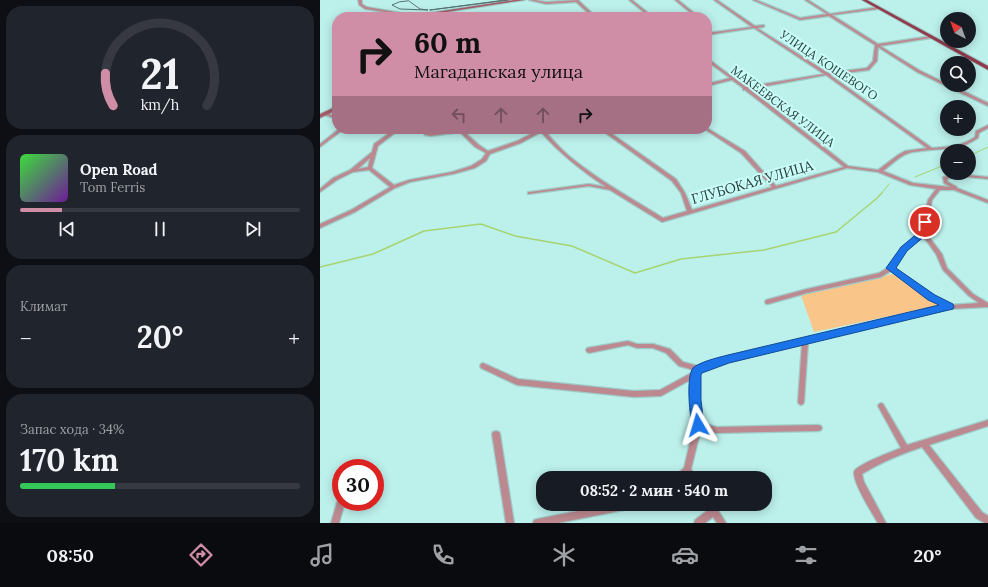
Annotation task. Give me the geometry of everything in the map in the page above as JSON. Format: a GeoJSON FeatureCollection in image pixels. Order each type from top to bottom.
{"type":"FeatureCollection","features":[{"type":"Feature","properties":{"kind":"main road"},"geometry":{"type":"LineString","coordinates":[[433,12],[523,0]]}},
{"type":"Feature","properties":{"kind":"main road"},"geometry":{"type":"LineString","coordinates":[[864,0],[988,68]]}},
{"type":"Feature","properties":{"kind":"main road"},"geometry":{"type":"LineString","coordinates":[[323,115],[332,110]]}},
{"type":"Feature","properties":{"kind":"street"},"geometry":{"type":"LineString","coordinates":[[360,0],[360,4],[366,8],[392,12]]}},
{"type":"Feature","properties":{"kind":"street"},"geometry":{"type":"LineString","coordinates":[[530,0],[546,3],[578,0],[590,12]]}},
{"type":"Feature","properties":{"kind":"street"},"geometry":{"type":"LineString","coordinates":[[630,0],[646,12]]}},
{"type":"Feature","properties":{"kind":"street"},"geometry":{"type":"LineString","coordinates":[[676,0],[692,12]]}},
{"type":"Feature","properties":{"kind":"street","name":"УЛИЦА КОШЕВОГО"},"geometry":{"type":"LineString","coordinates":[[715,0],[827,74],[930,148]]}},
{"type":"Feature","properties":{"kind":"street"},"geometry":{"type":"LineString","coordinates":[[754,0],[800,19],[878,8]]}},
{"type":"Feature","properties":{"kind":"street"},"geometry":{"type":"LineString","coordinates":[[806,0],[918,71],[940,81]]}},
{"type":"Feature","properties":{"kind":"street"},"geometry":{"type":"LineString","coordinates":[[712,33],[763,26]]}},
{"type":"Feature","properties":{"kind":"street"},"geometry":{"type":"LineString","coordinates":[[877,45],[931,37]]}},
{"type":"Feature","properties":{"kind":"street"},"geometry":{"type":"LineString","coordinates":[[744,89],[827,74],[868,69],[875,61],[877,45]]}},
{"type":"Feature","properties":{"kind":"street","name":"МАКЕЕВСКАЯ УЛИЦА"},"geometry":{"type":"LineString","coordinates":[[712,63],[847,167]]}},
{"type":"Feature","properties":{"kind":"street"},"geometry":{"type":"LineString","coordinates":[[712,84],[732,79]]}},
{"type":"Feature","properties":{"kind":"street"},"geometry":{"type":"LineString","coordinates":[[962,92],[988,105]]}},
{"type":"Feature","properties":{"kind":"street"},"geometry":{"type":"LineString","coordinates":[[879,171],[906,153],[930,148],[958,147],[968,144],[977,137],[977,132],[988,126]]}},
{"type":"Feature","properties":{"kind":"street"},"geometry":{"type":"LineString","coordinates":[[712,132],[743,152],[775,188]]}},
{"type":"Feature","properties":{"kind":"street"},"geometry":{"type":"LineString","coordinates":[[320,146],[336,134]]}},
{"type":"Feature","properties":{"kind":"street"},"geometry":{"type":"LineString","coordinates":[[370,168],[376,146],[392,134]]}},
{"type":"Feature","properties":{"kind":"street"},"geometry":{"type":"LineString","coordinates":[[426,134],[438,134]]}},
{"type":"Feature","properties":{"kind":"street"},"geometry":{"type":"LineString","coordinates":[[464,134],[477,146],[488,153]]}},
{"type":"Feature","properties":{"kind":"street"},"geometry":{"type":"LineString","coordinates":[[320,226],[353,211],[393,187],[409,181],[453,173],[473,167],[484,160],[488,153],[519,142],[534,134]]}},
{"type":"Feature","properties":{"kind":"street"},"geometry":{"type":"LineString","coordinates":[[545,134],[572,161],[616,190]]}},
{"type":"Feature","properties":{"kind":"street"},"geometry":{"type":"LineString","coordinates":[[609,134],[674,180],[683,193],[690,212]]}},
{"type":"Feature","properties":{"kind":"street"},"geometry":{"type":"LineString","coordinates":[[320,192],[335,179],[352,171],[374,153]]}},
{"type":"Feature","properties":{"kind":"street"},"geometry":{"type":"LineString","coordinates":[[847,167],[879,171],[912,184],[939,188],[955,188]]}},
{"type":"Feature","properties":{"kind":"street","name":"ГЛУБОКАЯ УЛИЦА"},"geometry":{"type":"LineString","coordinates":[[616,190],[662,220],[847,167]]}},
{"type":"Feature","properties":{"kind":"street"},"geometry":{"type":"LineString","coordinates":[[352,171],[370,168],[393,187]]}},
{"type":"Feature","properties":{"kind":"street"},"geometry":{"type":"LineString","coordinates":[[988,178],[958,176],[945,178],[946,183],[988,202]]}},
{"type":"Feature","properties":{"kind":"street"},"geometry":{"type":"LineString","coordinates":[[589,185],[596,178]]}},
{"type":"Feature","properties":{"kind":"street"},"geometry":{"type":"LineString","coordinates":[[530,193],[589,185],[616,190]]}},
{"type":"Feature","properties":{"kind":"street"},"geometry":{"type":"LineString","coordinates":[[768,302],[807,291],[881,275],[891,268],[904,249],[923,233],[930,200],[939,188]]}},
{"type":"Feature","properties":{"kind":"street"},"geometry":{"type":"LineString","coordinates":[[923,233],[939,254],[945,269],[971,295],[987,305]]}},
{"type":"Feature","properties":{"kind":"street"},"geometry":{"type":"LineString","coordinates":[[891,268],[949,307]]}},
{"type":"Feature","properties":{"kind":"street"},"geometry":{"type":"LineString","coordinates":[[483,366],[517,382],[634,394],[661,393],[697,372],[728,359],[949,307],[987,305]]}},
{"type":"Feature","properties":{"kind":"street"},"geometry":{"type":"LineString","coordinates":[[801,402],[805,340]]}},
{"type":"Feature","properties":{"kind":"street"},"geometry":{"type":"LineString","coordinates":[[589,350],[628,343],[637,346],[654,346],[668,351],[681,364],[697,372]]}},
{"type":"Feature","properties":{"kind":"street"},"geometry":{"type":"LineString","coordinates":[[687,470],[698,425],[695,400],[697,372]]}},
{"type":"Feature","properties":{"kind":"street"},"geometry":{"type":"LineString","coordinates":[[881,406],[906,450]]}},
{"type":"Feature","properties":{"kind":"street"},"geometry":{"type":"LineString","coordinates":[[882,523],[860,483],[858,472],[867,466],[906,450],[988,423]]}},
{"type":"Feature","properties":{"kind":"street"},"geometry":{"type":"LineString","coordinates":[[698,425],[717,430],[818,428]]}},
{"type":"Feature","properties":{"kind":"street"},"geometry":{"type":"LineString","coordinates":[[496,434],[510,523]]}},
{"type":"Feature","properties":{"kind":"street"},"geometry":{"type":"LineString","coordinates":[[924,444],[979,515],[988,520]]}},
{"type":"Feature","properties":{"kind":"street"},"geometry":{"type":"LineString","coordinates":[[335,523],[338,511]]}},
{"type":"Feature","properties":{"kind":"street"},"geometry":{"type":"LineString","coordinates":[[537,523],[598,511]]}},
{"type":"Feature","properties":{"kind":"street"},"geometry":{"type":"LineString","coordinates":[[698,523],[708,511]]}},
{"type":"Feature","properties":{"kind":"street"},"geometry":{"type":"LineString","coordinates":[[713,511],[722,523]]}},
{"type":"Feature","properties":{"kind":"shaded area"},"geometry":{"type":"Polygon","coordinates":[[[897,273],[942,305],[814,332],[801,295],[897,273]]]}},
{"type":"Feature","properties":{"kind":"waterway"},"geometry":{"type":"LineString","coordinates":[[976,153],[988,147]]}},
{"type":"Feature","properties":{"kind":"waterway"},"geometry":{"type":"LineString","coordinates":[[915,177],[940,167]]}},
{"type":"Feature","properties":{"kind":"waterway"},"geometry":{"type":"LineString","coordinates":[[881,194],[889,184]]}},
{"type":"Feature","properties":{"kind":"waterway"},"geometry":{"type":"LineString","coordinates":[[320,267],[373,254],[424,231],[481,224],[515,236],[572,246],[635,273],[681,259],[764,250],[836,232],[881,194]]}},
{"type":"Feature","properties":{"kind":"tram line"},"geometry":{"type":"LineString","coordinates":[[505,0],[430,10],[509,0]]}},
{"type":"Feature","properties":{"kind":"tram line"},"geometry":{"type":"LineString","coordinates":[[409,1],[420,9],[428,10],[400,9],[392,5],[399,2],[409,1]]}},
{"type":"Feature","properties":{"kind":"route"},"geometry":{"type":"LineString","coordinates":[[698,425],[695,400],[695,374],[698,370],[728,359],[875,323],[949,307],[912,284],[891,268],[904,249],[923,233],[925,222]]}}]}
